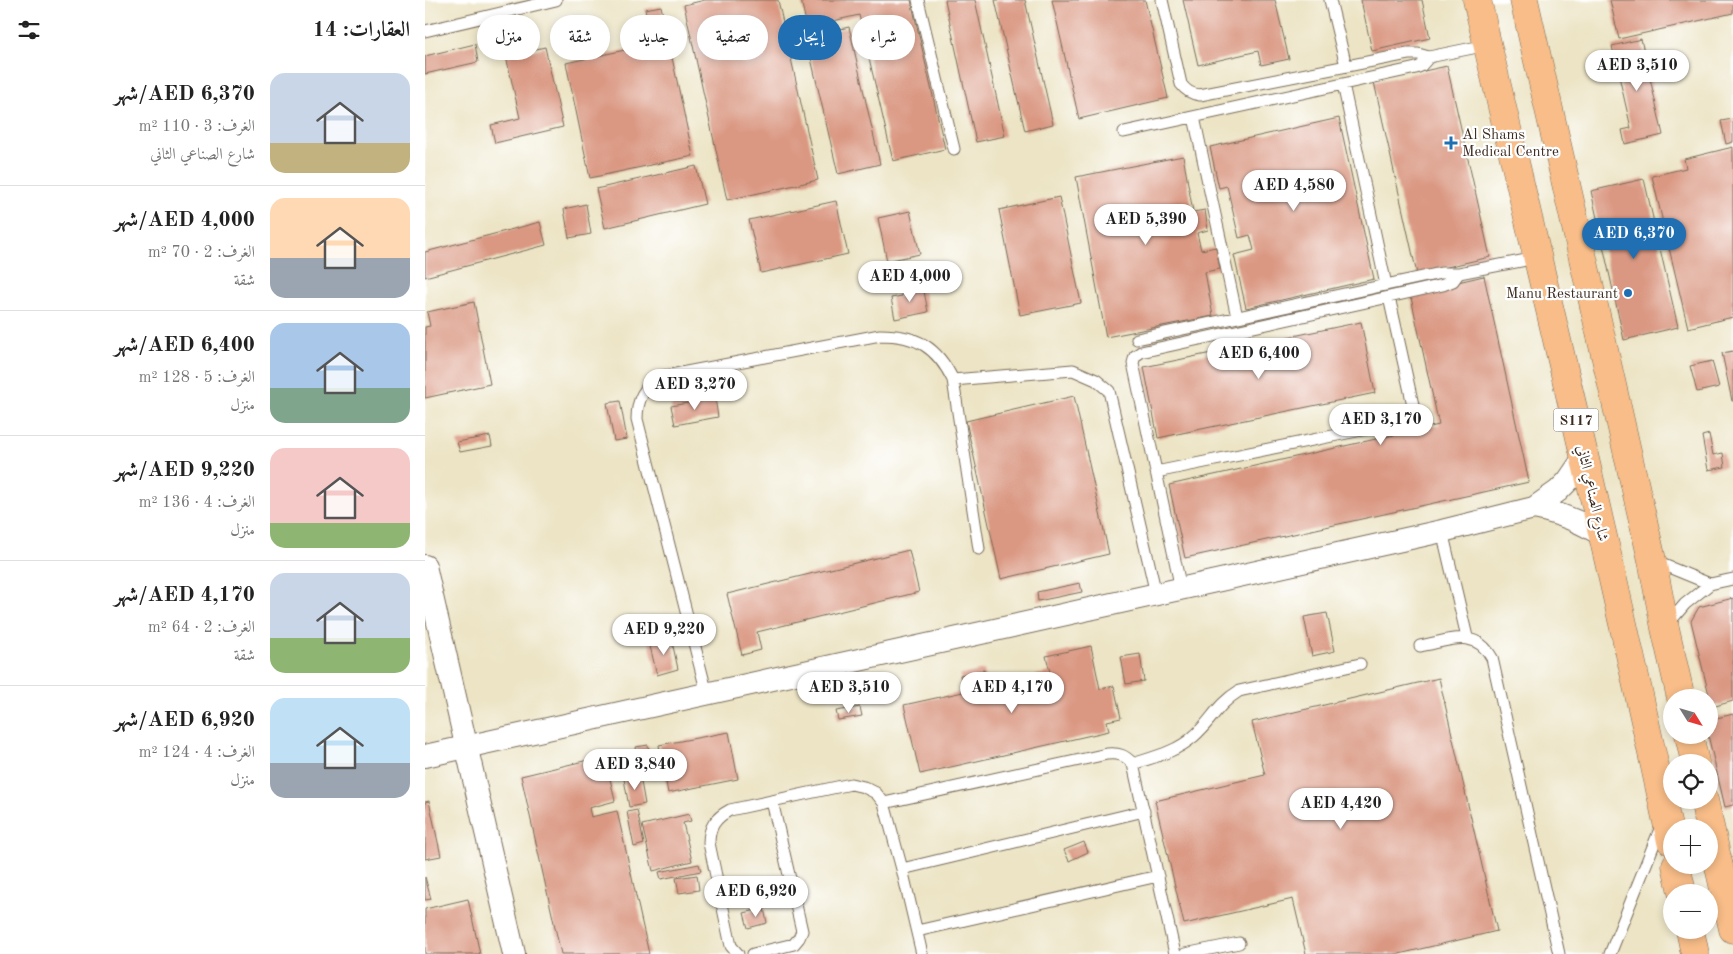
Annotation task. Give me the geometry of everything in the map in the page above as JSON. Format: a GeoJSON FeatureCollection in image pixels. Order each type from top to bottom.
{"type":"FeatureCollection","features":[{"type":"Feature","properties":{"kind":"main road","name":"شارع الصناعي الثاني"},"geometry":{"type":"LineString","coordinates":[[1477,0],[1536,258],[1585,456],[1666,819]]}},
{"type":"Feature","properties":{"kind":"main road","name":"S117"},"geometry":{"type":"LineString","coordinates":[[1525,0],[1652,560],[1679,689]]}},
{"type":"Feature","properties":{"kind":"main road"},"geometry":{"type":"LineString","coordinates":[[1706,809],[1729,890],[1733,929]]}},
{"type":"Feature","properties":{"kind":"main road"},"geometry":{"type":"LineString","coordinates":[[1692,939],[1695,954]]}},
{"type":"Feature","properties":{"kind":"street"},"geometry":{"type":"LineString","coordinates":[[425,756],[1442,531],[1533,508],[1558,492],[1585,456]]}},
{"type":"Feature","properties":{"kind":"street"},"geometry":{"type":"LineString","coordinates":[[1533,508],[1563,515],[1603,536]]}},
{"type":"Feature","properties":{"kind":"street"},"geometry":{"type":"LineString","coordinates":[[425,566],[514,954]]}},
{"type":"Feature","properties":{"kind":"lane"},"geometry":{"type":"LineString","coordinates":[[425,32],[555,0]]}},
{"type":"Feature","properties":{"kind":"lane"},"geometry":{"type":"LineString","coordinates":[[918,0],[954,149]]}},
{"type":"Feature","properties":{"kind":"lane"},"geometry":{"type":"LineString","coordinates":[[1162,0],[1181,84],[1188,92],[1194,95],[1408,54],[1419,54],[1429,57],[1487,45]]}},
{"type":"Feature","properties":{"kind":"lane"},"geometry":{"type":"LineString","coordinates":[[1330,0],[1346,66]]}},
{"type":"Feature","properties":{"kind":"lane"},"geometry":{"type":"LineString","coordinates":[[1124,132],[1416,68],[1421,66],[1429,57]]}},
{"type":"Feature","properties":{"kind":"lane"},"geometry":{"type":"LineString","coordinates":[[1343,84],[1386,285]]}},
{"type":"Feature","properties":{"kind":"lane"},"geometry":{"type":"LineString","coordinates":[[1194,117],[1237,317]]}},
{"type":"Feature","properties":{"kind":"lane"},"geometry":{"type":"LineString","coordinates":[[1137,339],[1446,272],[1459,273],[1536,258]]}},
{"type":"Feature","properties":{"kind":"lane"},"geometry":{"type":"LineString","coordinates":[[1181,589],[1133,363],[1137,353],[1449,284],[1459,273]]}},
{"type":"Feature","properties":{"kind":"lane"},"geometry":{"type":"LineString","coordinates":[[1156,472],[1405,420],[1412,412],[1413,406],[1389,297]]}},
{"type":"Feature","properties":{"kind":"lane"},"geometry":{"type":"LineString","coordinates":[[707,694],[637,419],[639,399],[644,390],[656,380],[670,374],[880,336],[896,335],[911,338],[925,344],[941,360],[953,380],[979,549]]}},
{"type":"Feature","properties":{"kind":"lane"},"geometry":{"type":"LineString","coordinates":[[953,380],[1073,370],[1096,380],[1109,392],[1156,594]]}},
{"type":"Feature","properties":{"kind":"lane"},"geometry":{"type":"LineString","coordinates":[[1442,531],[1467,637]]}},
{"type":"Feature","properties":{"kind":"lane"},"geometry":{"type":"LineString","coordinates":[[1652,560],[1710,584]]}},
{"type":"Feature","properties":{"kind":"lane"},"geometry":{"type":"LineString","coordinates":[[1665,628],[1685,604],[1710,584],[1733,579]]}},
{"type":"Feature","properties":{"kind":"lane"},"geometry":{"type":"LineString","coordinates":[[1420,646],[1467,637],[1482,645],[1492,658],[1559,954]]}},
{"type":"Feature","properties":{"kind":"lane"},"geometry":{"type":"LineString","coordinates":[[1133,764],[1172,751],[1183,745],[1203,728],[1223,702],[1239,691],[1360,664]]}},
{"type":"Feature","properties":{"kind":"lane"},"geometry":{"type":"LineString","coordinates":[[884,803],[1107,754],[1117,753],[1126,756],[1133,764],[1175,954]]}},
{"type":"Feature","properties":{"kind":"lane"},"geometry":{"type":"LineString","coordinates":[[738,954],[731,946],[709,843],[709,832],[713,823],[720,815],[730,810],[851,784],[864,786],[875,793],[884,803],[922,954]]}},
{"type":"Feature","properties":{"kind":"lane"},"geometry":{"type":"LineString","coordinates":[[753,954],[794,944],[802,931],[772,801]]}},
{"type":"Feature","properties":{"kind":"lane"},"geometry":{"type":"LineString","coordinates":[[902,869],[1144,811]]}},
{"type":"Feature","properties":{"kind":"lane"},"geometry":{"type":"LineString","coordinates":[[1610,954],[1663,839]]}},
{"type":"Feature","properties":{"kind":"lane"},"geometry":{"type":"LineString","coordinates":[[917,931],[1158,876]]}},
{"type":"Feature","properties":{"kind":"lane"},"geometry":{"type":"LineString","coordinates":[[1185,954],[1239,943]]}},
{"type":"Feature","properties":{"kind":"building"},"geometry":{"type":"Polygon","coordinates":[[[705,0],[778,0],[781,15],[778,15],[778,60],[791,60],[818,180],[727,200],[684,5],[705,0]]]}},
{"type":"Feature","properties":{"kind":"building"},"geometry":{"type":"Polygon","coordinates":[[[801,0],[911,0],[914,15],[852,15],[852,17],[842,19],[842,15],[804,15],[801,0]]]}},
{"type":"Feature","properties":{"kind":"building"},"geometry":{"type":"Polygon","coordinates":[[[945,0],[975,0],[1005,136],[976,142],[945,0]]]}},
{"type":"Feature","properties":{"kind":"building"},"geometry":{"type":"Polygon","coordinates":[[[995,0],[1025,0],[1053,124],[1025,131],[995,0]]]}},
{"type":"Feature","properties":{"kind":"building"},"geometry":{"type":"Polygon","coordinates":[[[1052,0],[1145,0],[1168,98],[1079,119],[1052,0]]]}},
{"type":"Feature","properties":{"kind":"building"},"geometry":{"type":"Polygon","coordinates":[[[1183,0],[1275,0],[1289,59],[1261,65],[1258,51],[1198,65],[1183,0]]]}},
{"type":"Feature","properties":{"kind":"building"},"geometry":{"type":"Polygon","coordinates":[[[1361,0],[1422,0],[1430,38],[1372,51],[1361,0]]]}},
{"type":"Feature","properties":{"kind":"building"},"geometry":{"type":"Polygon","coordinates":[[[1610,0],[1733,0],[1733,13],[1619,39],[1610,0]]]}},
{"type":"Feature","properties":{"kind":"building"},"geometry":{"type":"Polygon","coordinates":[[[661,6],[663,15],[646,15],[645,9],[661,6]]]}},
{"type":"Feature","properties":{"kind":"building"},"geometry":{"type":"Polygon","coordinates":[[[915,18],[945,149],[893,161],[869,60],[915,60],[915,18]]]}},
{"type":"Feature","properties":{"kind":"building"},"geometry":{"type":"Polygon","coordinates":[[[849,27],[852,40],[852,60],[856,60],[880,164],[838,174],[811,60],[842,60],[842,29],[849,27]]]}},
{"type":"Feature","properties":{"kind":"building"},"geometry":{"type":"Polygon","coordinates":[[[1641,39],[1663,135],[1625,144],[1622,130],[1631,128],[1612,46],[1641,39]]]}},
{"type":"Feature","properties":{"kind":"building"},"geometry":{"type":"Polygon","coordinates":[[[475,44],[478,62],[425,74],[425,56],[475,44]]]}},
{"type":"Feature","properties":{"kind":"building"},"geometry":{"type":"Polygon","coordinates":[[[545,47],[563,127],[495,143],[491,125],[520,118],[507,60],[540,60],[540,48],[545,47]]]}},
{"type":"Feature","properties":{"kind":"building"},"geometry":{"type":"Polygon","coordinates":[[[620,51],[620,60],[673,60],[693,156],[590,178],[566,63],[580,60],[610,60],[610,53],[620,51]]]}},
{"type":"Feature","properties":{"kind":"building"},"geometry":{"type":"Polygon","coordinates":[[[1447,66],[1490,257],[1417,274],[1374,82],[1447,66]]]}},
{"type":"Feature","properties":{"kind":"building"},"geometry":{"type":"Polygon","coordinates":[[[1339,118],[1374,279],[1246,308],[1234,255],[1254,250],[1250,235],[1239,238],[1227,186],[1219,188],[1210,147],[1339,118]]]}},
{"type":"Feature","properties":{"kind":"building"},"geometry":{"type":"Polygon","coordinates":[[[1733,119],[1733,142],[1726,144],[1721,121],[1733,119]]]}},
{"type":"Feature","properties":{"kind":"building"},"geometry":{"type":"Polygon","coordinates":[[[1733,147],[1733,317],[1688,328],[1652,176],[1686,168],[1684,159],[1733,147]]]}},
{"type":"Feature","properties":{"kind":"building"},"geometry":{"type":"Polygon","coordinates":[[[1183,156],[1193,212],[1205,210],[1208,230],[1197,233],[1201,250],[1216,247],[1220,269],[1205,272],[1213,316],[1106,337],[1076,177],[1183,156]]]}},
{"type":"Feature","properties":{"kind":"building"},"geometry":{"type":"Polygon","coordinates":[[[696,166],[705,204],[605,228],[596,189],[696,166]]]}},
{"type":"Feature","properties":{"kind":"building"},"geometry":{"type":"Polygon","coordinates":[[[1644,179],[1678,327],[1624,340],[1591,191],[1644,179]]]}},
{"type":"Feature","properties":{"kind":"building"},"geometry":{"type":"Polygon","coordinates":[[[1059,197],[1081,303],[1020,315],[999,210],[1059,197]]]}},
{"type":"Feature","properties":{"kind":"building"},"geometry":{"type":"Polygon","coordinates":[[[836,201],[848,254],[761,273],[749,220],[836,201]]]}},
{"type":"Feature","properties":{"kind":"building"},"geometry":{"type":"Polygon","coordinates":[[[586,204],[591,234],[569,238],[564,209],[586,204]]]}},
{"type":"Feature","properties":{"kind":"building"},"geometry":{"type":"Polygon","coordinates":[[[910,211],[920,254],[887,261],[878,218],[910,211]]]}},
{"type":"Feature","properties":{"kind":"building"},"geometry":{"type":"Polygon","coordinates":[[[540,222],[546,245],[425,277],[425,252],[540,222]]]}},
{"type":"Feature","properties":{"kind":"building"},"geometry":{"type":"Polygon","coordinates":[[[1484,276],[1529,482],[1185,558],[1169,485],[1439,425],[1410,293],[1484,276]]]}},
{"type":"Feature","properties":{"kind":"building"},"geometry":{"type":"Polygon","coordinates":[[[916,286],[918,292],[924,291],[928,312],[895,319],[891,298],[902,296],[901,289],[916,286]]]}},
{"type":"Feature","properties":{"kind":"building"},"geometry":{"type":"Polygon","coordinates":[[[474,302],[490,384],[425,398],[425,327],[430,326],[427,312],[474,302]]]}},
{"type":"Feature","properties":{"kind":"building"},"geometry":{"type":"Polygon","coordinates":[[[1361,322],[1375,393],[1158,438],[1144,367],[1361,322]]]}},
{"type":"Feature","properties":{"kind":"building"},"geometry":{"type":"Polygon","coordinates":[[[1733,351],[1733,401],[1732,401],[1722,353],[1733,351]]]}},
{"type":"Feature","properties":{"kind":"building"},"geometry":{"type":"Polygon","coordinates":[[[1712,361],[1719,387],[1697,392],[1690,366],[1712,361]]]}},
{"type":"Feature","properties":{"kind":"building"},"geometry":{"type":"Polygon","coordinates":[[[1074,396],[1109,554],[1001,579],[966,421],[1074,396]]]}},
{"type":"Feature","properties":{"kind":"building"},"geometry":{"type":"Polygon","coordinates":[[[715,398],[718,417],[675,425],[671,406],[715,398]]]}},
{"type":"Feature","properties":{"kind":"building"},"geometry":{"type":"Polygon","coordinates":[[[620,401],[627,439],[614,441],[607,403],[620,401]]]}},
{"type":"Feature","properties":{"kind":"building"},"geometry":{"type":"Polygon","coordinates":[[[1709,434],[1713,455],[1723,453],[1725,467],[1708,470],[1702,436],[1709,434]]]}},
{"type":"Feature","properties":{"kind":"building"},"geometry":{"type":"Polygon","coordinates":[[[490,436],[492,446],[460,452],[457,442],[490,436]]]}},
{"type":"Feature","properties":{"kind":"building"},"geometry":{"type":"Polygon","coordinates":[[[909,550],[919,592],[757,632],[761,650],[742,655],[727,594],[909,550]]]}},
{"type":"Feature","properties":{"kind":"building"},"geometry":{"type":"Polygon","coordinates":[[[1080,583],[1082,592],[1038,601],[1037,592],[1080,583]]]}},
{"type":"Feature","properties":{"kind":"building"},"geometry":{"type":"Polygon","coordinates":[[[1733,598],[1733,701],[1718,705],[1718,689],[1708,689],[1691,621],[1699,607],[1733,598]]]}},
{"type":"Feature","properties":{"kind":"building"},"geometry":{"type":"Polygon","coordinates":[[[1327,613],[1335,651],[1312,656],[1304,617],[1327,613]]]}},
{"type":"Feature","properties":{"kind":"building"},"geometry":{"type":"Polygon","coordinates":[[[671,637],[678,669],[657,675],[649,642],[671,637]]]}},
{"type":"Feature","properties":{"kind":"building"},"geometry":{"type":"Polygon","coordinates":[[[1091,646],[1100,689],[1114,686],[1121,718],[1107,721],[1109,731],[920,774],[904,705],[963,692],[960,675],[984,670],[987,686],[1050,672],[1046,656],[1091,646]]]}},
{"type":"Feature","properties":{"kind":"building"},"geometry":{"type":"Polygon","coordinates":[[[1140,654],[1144,681],[1126,684],[1121,657],[1140,654]]]}},
{"type":"Feature","properties":{"kind":"building"},"geometry":{"type":"Polygon","coordinates":[[[1439,678],[1497,931],[1399,954],[1306,954],[1293,899],[1184,924],[1155,801],[1265,775],[1252,722],[1439,678]]]}},
{"type":"Feature","properties":{"kind":"building"},"geometry":{"type":"Polygon","coordinates":[[[860,707],[862,716],[838,720],[836,711],[860,707]]]}},
{"type":"Feature","properties":{"kind":"building"},"geometry":{"type":"Polygon","coordinates":[[[1733,714],[1733,805],[1725,807],[1718,777],[1718,754],[1712,754],[1710,744],[1718,744],[1718,718],[1733,714]]]}},
{"type":"Feature","properties":{"kind":"building"},"geometry":{"type":"Polygon","coordinates":[[[729,732],[738,779],[668,793],[659,745],[729,732]]]}},
{"type":"Feature","properties":{"kind":"building"},"geometry":{"type":"Polygon","coordinates":[[[648,745],[651,762],[639,765],[636,747],[648,745]]]}},
{"type":"Feature","properties":{"kind":"building"},"geometry":{"type":"Polygon","coordinates":[[[624,753],[629,773],[613,777],[607,757],[624,753]]]}},
{"type":"Feature","properties":{"kind":"building"},"geometry":{"type":"Polygon","coordinates":[[[605,756],[615,801],[589,808],[591,817],[617,811],[649,954],[561,954],[521,776],[605,756]]]}},
{"type":"Feature","properties":{"kind":"building"},"geometry":{"type":"Polygon","coordinates":[[[640,776],[645,804],[629,807],[624,779],[640,776]]]}},
{"type":"Feature","properties":{"kind":"building"},"geometry":{"type":"Polygon","coordinates":[[[429,801],[441,856],[425,859],[425,802],[429,801]]]}},
{"type":"Feature","properties":{"kind":"building"},"geometry":{"type":"Polygon","coordinates":[[[637,810],[644,844],[634,847],[627,812],[637,810]]]}},
{"type":"Feature","properties":{"kind":"building"},"geometry":{"type":"Polygon","coordinates":[[[689,814],[691,821],[683,823],[692,861],[653,871],[642,825],[689,814]]]}},
{"type":"Feature","properties":{"kind":"building"},"geometry":{"type":"Polygon","coordinates":[[[1084,842],[1088,852],[1069,861],[1064,850],[1084,842]]]}},
{"type":"Feature","properties":{"kind":"building"},"geometry":{"type":"Polygon","coordinates":[[[699,864],[701,871],[661,879],[659,872],[699,864]]]}},
{"type":"Feature","properties":{"kind":"building"},"geometry":{"type":"Polygon","coordinates":[[[697,875],[699,890],[679,893],[676,878],[697,875]]]}},
{"type":"Feature","properties":{"kind":"building"},"geometry":{"type":"Polygon","coordinates":[[[425,877],[431,899],[425,900],[425,877]]]}},
{"type":"Feature","properties":{"kind":"building"},"geometry":{"type":"Polygon","coordinates":[[[468,899],[480,954],[425,954],[425,909],[468,899]]]}},
{"type":"Feature","properties":{"kind":"building"},"geometry":{"type":"Polygon","coordinates":[[[764,908],[767,923],[748,928],[744,913],[764,908]]]}},
{"type":"Feature","properties":{"kind":"place","name":"Al Shams Medical Centre"},"geometry":{"type":"Point","coordinates":[1451,143]}},
{"type":"Feature","properties":{"kind":"place","name":"Manu Restaurant"},"geometry":{"type":"Point","coordinates":[1628,293]}}]}
